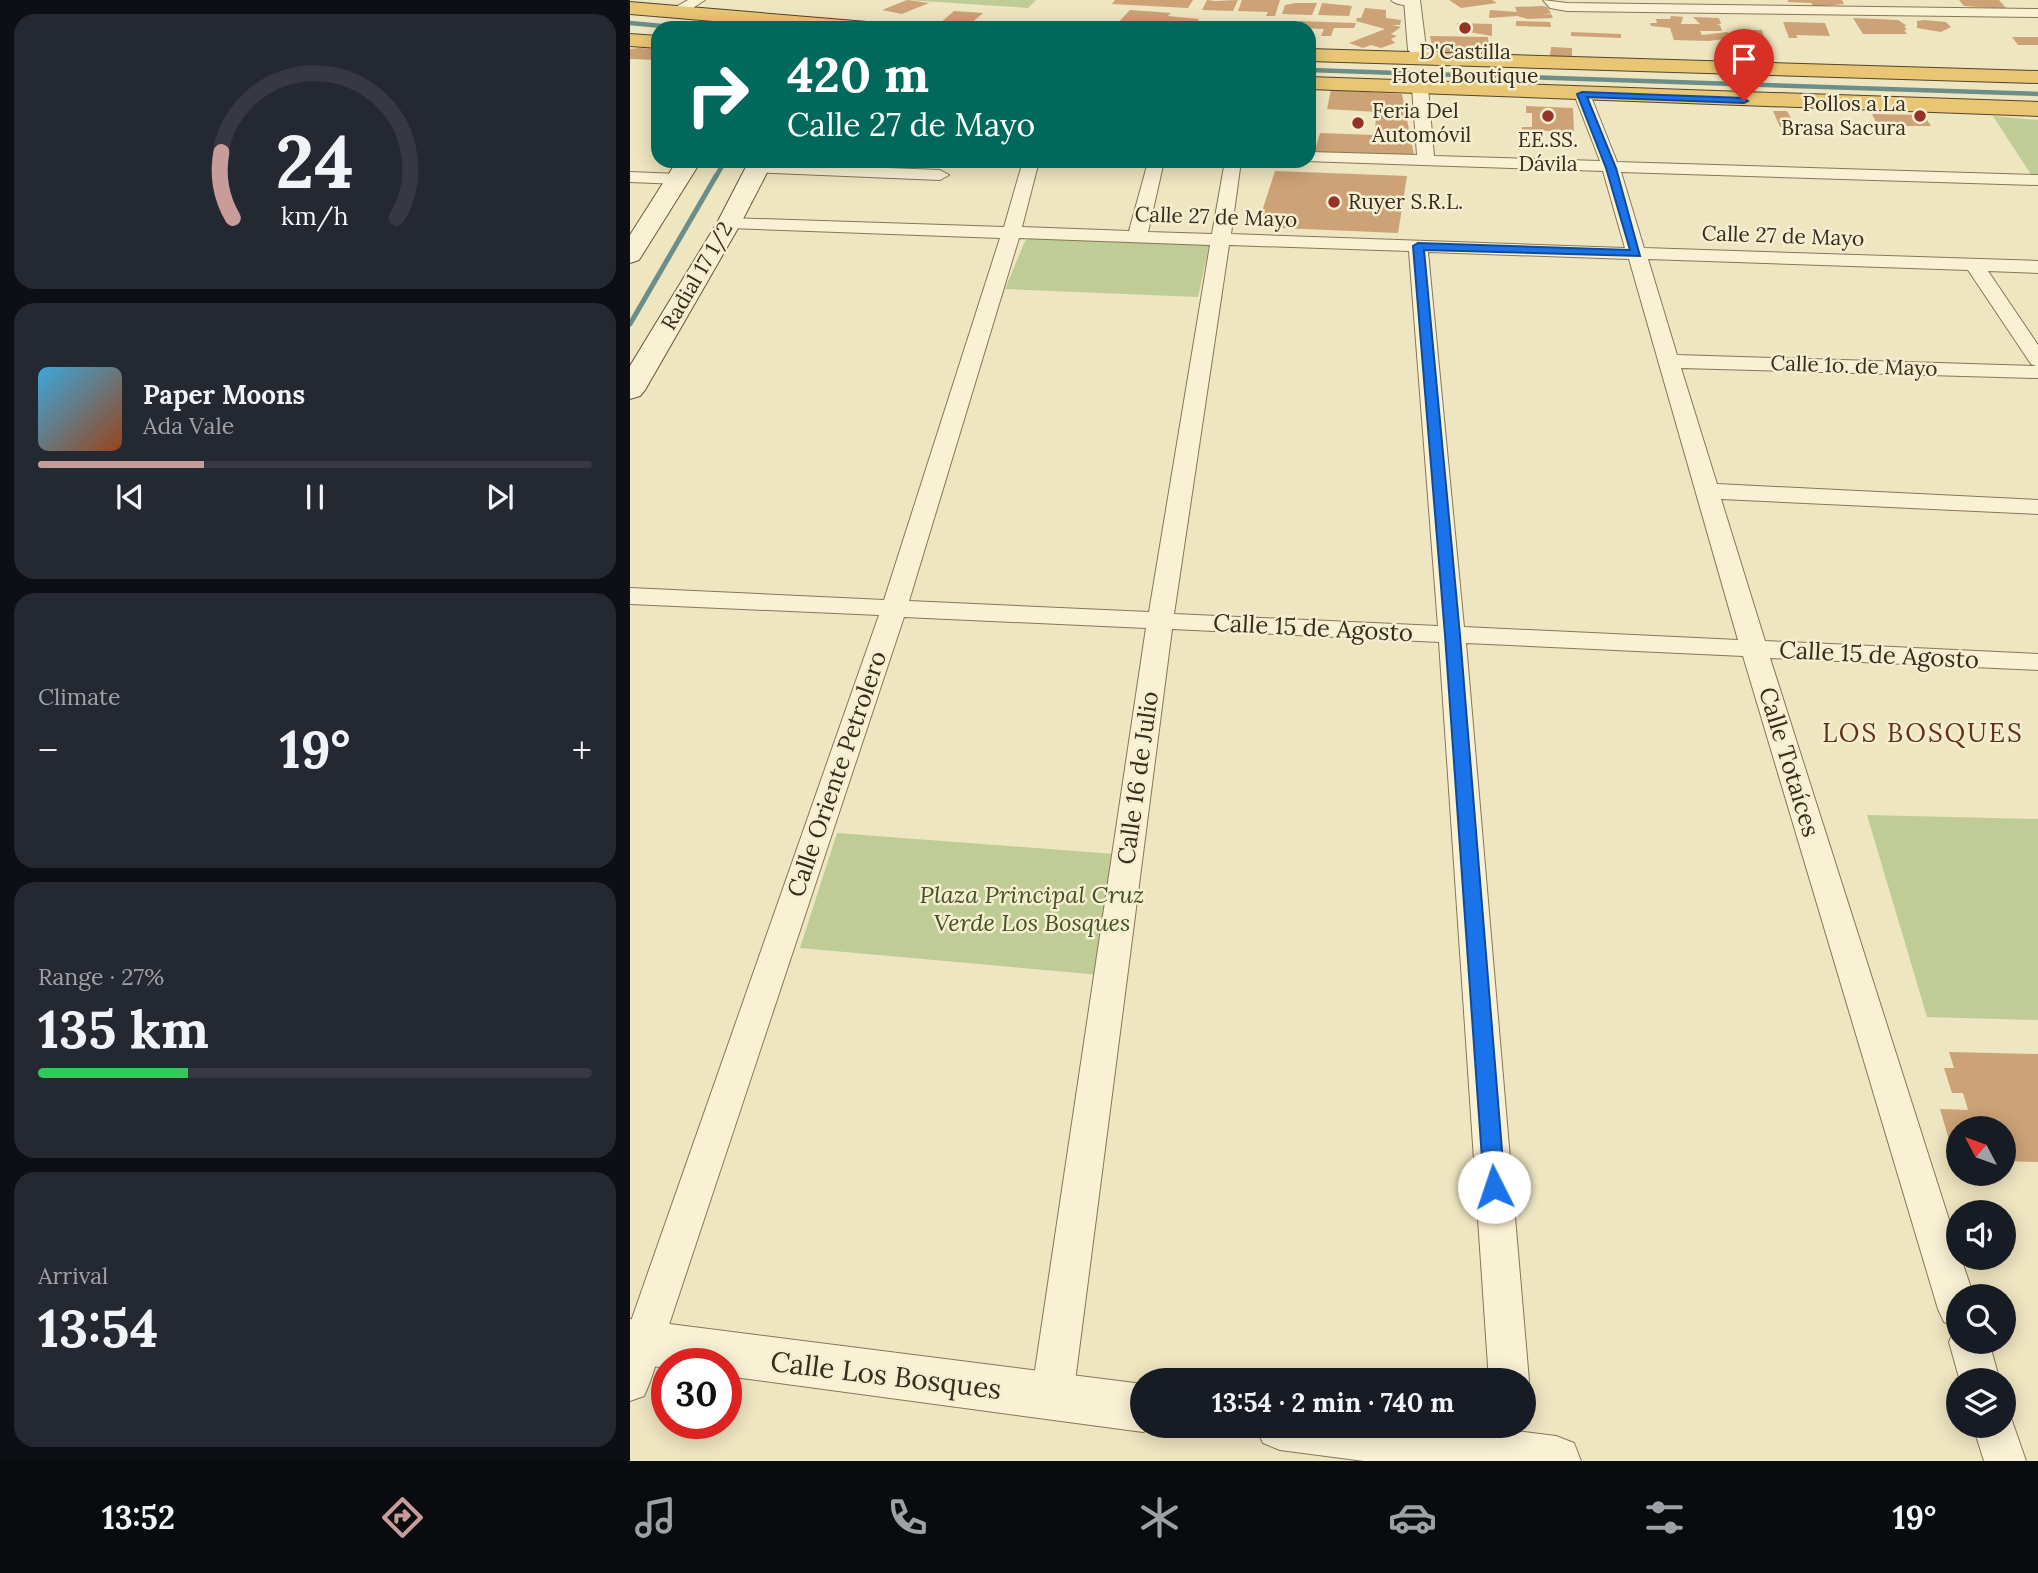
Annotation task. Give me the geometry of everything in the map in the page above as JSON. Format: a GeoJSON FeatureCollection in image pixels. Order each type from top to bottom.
{"type":"FeatureCollection","features":[{"type":"Feature","properties":{"kind":"highway"},"geometry":{"type":"LineString","coordinates":[[630,8],[676,20],[694,20],[718,15],[787,21]]}},
{"type":"Feature","properties":{"kind":"highway"},"geometry":{"type":"LineString","coordinates":[[630,40],[651,42]]}},
{"type":"Feature","properties":{"kind":"highway"},"geometry":{"type":"LineString","coordinates":[[1316,55],[1408,54],[1441,60],[2038,77]]}},
{"type":"Feature","properties":{"kind":"highway"},"geometry":{"type":"LineString","coordinates":[[1316,83],[2038,110]]}},
{"type":"Feature","properties":{"kind":"main road","name":"Radial 17 1/2"},"geometry":{"type":"LineString","coordinates":[[630,390],[729,223],[757,168]]}},
{"type":"Feature","properties":{"kind":"main road"},"geometry":{"type":"LineString","coordinates":[[630,255],[684,170]]}},
{"type":"Feature","properties":{"kind":"street"},"geometry":{"type":"LineString","coordinates":[[676,20],[698,0]]}},
{"type":"Feature","properties":{"kind":"street"},"geometry":{"type":"LineString","coordinates":[[1398,0],[1412,0],[1408,54]]}},
{"type":"Feature","properties":{"kind":"street"},"geometry":{"type":"LineString","coordinates":[[1550,0],[1555,5],[1567,7],[2038,13]]}},
{"type":"Feature","properties":{"kind":"street"},"geometry":{"type":"LineString","coordinates":[[1420,88],[1426,161]]}},
{"type":"Feature","properties":{"kind":"street","name":"Calle Totaíces"},"geometry":{"type":"LineString","coordinates":[[1582,94],[1611,168],[1754,649],[1950,1284]]}},
{"type":"Feature","properties":{"kind":"street"},"geometry":{"type":"LineString","coordinates":[[1316,157],[2038,180]]}},
{"type":"Feature","properties":{"kind":"street"},"geometry":{"type":"LineString","coordinates":[[813,168],[940,175]]}},
{"type":"Feature","properties":{"kind":"street","name":"Calle Oriente Petrolero"},"geometry":{"type":"LineString","coordinates":[[634,1355],[894,608],[1029,168]]}},
{"type":"Feature","properties":{"kind":"street"},"geometry":{"type":"LineString","coordinates":[[1137,237],[1154,168]]}},
{"type":"Feature","properties":{"kind":"street","name":"Calle 16 de Julio"},"geometry":{"type":"LineString","coordinates":[[1052,1397],[1160,621],[1232,168]]}},
{"type":"Feature","properties":{"kind":"street"},"geometry":{"type":"LineString","coordinates":[[630,177],[684,170]]}},
{"type":"Feature","properties":{"kind":"street","name":"Calle 27 de Mayo"},"geometry":{"type":"LineString","coordinates":[[729,223],[2038,267]]}},
{"type":"Feature","properties":{"kind":"street"},"geometry":{"type":"LineString","coordinates":[[1418,246],[1452,635],[1508,1368]]}},
{"type":"Feature","properties":{"kind":"street"},"geometry":{"type":"LineString","coordinates":[[1974,265],[2038,360]]}},
{"type":"Feature","properties":{"kind":"street","name":"Calle 1o. de Mayo"},"geometry":{"type":"LineString","coordinates":[[1669,361],[2038,372]]}},
{"type":"Feature","properties":{"kind":"street"},"geometry":{"type":"LineString","coordinates":[[1708,491],[2038,507]]}},
{"type":"Feature","properties":{"kind":"street","name":"Calle 15 de Agosto"},"geometry":{"type":"LineString","coordinates":[[630,596],[2038,662]]}},
{"type":"Feature","properties":{"kind":"street","name":"Calle Los Bosques"},"geometry":{"type":"LineString","coordinates":[[634,1355],[1130,1406]]}},
{"type":"Feature","properties":{"kind":"street"},"geometry":{"type":"LineString","coordinates":[[1354,1438],[1465,1456],[1528,1448]]}},
{"type":"Feature","properties":{"kind":"street"},"geometry":{"type":"LineString","coordinates":[[1998,1438],[2005,1461]]}},
{"type":"Feature","properties":{"kind":"green space"},"geometry":{"type":"Polygon","coordinates":[[[907,0],[1036,0],[1028,8],[907,0]]]}},
{"type":"Feature","properties":{"kind":"green space"},"geometry":{"type":"Polygon","coordinates":[[[1993,116],[2038,120],[2038,176],[2032,176],[1993,116]]]}},
{"type":"Feature","properties":{"kind":"green space"},"geometry":{"type":"Polygon","coordinates":[[[1030,238],[1200,243],[1209,246],[1198,297],[1005,289],[1025,241],[1030,238]]]}},
{"type":"Feature","properties":{"kind":"green space"},"geometry":{"type":"Polygon","coordinates":[[[1867,815],[2038,819],[2038,1020],[1927,1017],[1867,815]]]}},
{"type":"Feature","properties":{"kind":"green space","name":"Plaza Principal Cruz Verde Los Bosques"},"geometry":{"type":"Polygon","coordinates":[[[837,833],[1128,855],[1112,976],[800,948],[837,833]]]}},
{"type":"Feature","properties":{"kind":"building"},"geometry":{"type":"Polygon","coordinates":[[[907,0],[929,3],[902,14],[882,10],[907,0]]]}},
{"type":"Feature","properties":{"kind":"building"},"geometry":{"type":"Polygon","coordinates":[[[1115,0],[1193,0],[1188,8],[1112,4],[1115,0]]]}},
{"type":"Feature","properties":{"kind":"building"},"geometry":{"type":"Polygon","coordinates":[[[1207,0],[1238,0],[1233,11],[1202,10],[1207,0]]]}},
{"type":"Feature","properties":{"kind":"building"},"geometry":{"type":"Polygon","coordinates":[[[1242,0],[1280,0],[1275,16],[1266,16],[1268,12],[1238,11],[1242,0]]]}},
{"type":"Feature","properties":{"kind":"building"},"geometry":{"type":"Polygon","coordinates":[[[1449,0],[1492,0],[1497,3],[1461,8],[1449,0]]]}},
{"type":"Feature","properties":{"kind":"building"},"geometry":{"type":"Polygon","coordinates":[[[1788,0],[1842,0],[1844,4],[1814,7],[1811,3],[1788,0]]]}},
{"type":"Feature","properties":{"kind":"building"},"geometry":{"type":"Polygon","coordinates":[[[1959,0],[1999,0],[2007,9],[1964,6],[1959,0]]]}},
{"type":"Feature","properties":{"kind":"building"},"geometry":{"type":"Polygon","coordinates":[[[1317,3],[1312,15],[1282,14],[1285,5],[1317,3]]]}},
{"type":"Feature","properties":{"kind":"building"},"geometry":{"type":"Polygon","coordinates":[[[1322,3],[1352,6],[1349,16],[1318,15],[1322,3]]]}},
{"type":"Feature","properties":{"kind":"building"},"geometry":{"type":"Polygon","coordinates":[[[1543,6],[1551,13],[1542,15],[1551,14],[1553,18],[1489,18],[1490,10],[1517,12],[1515,7],[1543,6]]]}},
{"type":"Feature","properties":{"kind":"building"},"geometry":{"type":"Polygon","coordinates":[[[1365,8],[1386,10],[1386,18],[1401,20],[1400,25],[1392,25],[1401,27],[1391,34],[1397,36],[1391,39],[1395,43],[1381,48],[1371,45],[1363,48],[1349,43],[1385,29],[1356,21],[1361,18],[1365,8]]]}},
{"type":"Feature","properties":{"kind":"building"},"geometry":{"type":"Polygon","coordinates":[[[1130,10],[1171,13],[1168,16],[1199,19],[1198,21],[1120,21],[1130,10]]]}},
{"type":"Feature","properties":{"kind":"building"},"geometry":{"type":"Polygon","coordinates":[[[954,11],[983,13],[974,21],[942,21],[954,11]]]}},
{"type":"Feature","properties":{"kind":"building"},"geometry":{"type":"Polygon","coordinates":[[[1671,16],[1683,17],[1681,24],[1700,24],[1693,17],[1719,18],[1721,24],[1716,24],[1720,25],[1722,31],[1700,31],[1702,35],[1727,32],[1737,37],[1709,41],[1674,40],[1670,28],[1651,26],[1650,23],[1657,23],[1656,19],[1670,19],[1671,16]]]}},
{"type":"Feature","properties":{"kind":"building"},"geometry":{"type":"Polygon","coordinates":[[[1853,18],[1898,20],[1907,26],[1904,26],[1907,30],[1904,30],[1907,34],[1863,34],[1853,18]]]}},
{"type":"Feature","properties":{"kind":"building"},"geometry":{"type":"Polygon","coordinates":[[[1516,21],[1550,22],[1551,27],[1516,26],[1516,21]]]}},
{"type":"Feature","properties":{"kind":"building"},"geometry":{"type":"Polygon","coordinates":[[[1917,21],[1946,22],[1951,27],[1941,32],[1917,28],[1917,21]]]}},
{"type":"Feature","properties":{"kind":"building"},"geometry":{"type":"Polygon","coordinates":[[[1316,22],[1356,23],[1354,28],[1334,28],[1331,36],[1321,36],[1324,29],[1316,29],[1316,22]]]}},
{"type":"Feature","properties":{"kind":"building"},"geometry":{"type":"Polygon","coordinates":[[[1783,22],[1825,23],[1830,36],[1796,35],[1798,38],[1789,38],[1783,22]]]}},
{"type":"Feature","properties":{"kind":"building"},"geometry":{"type":"Polygon","coordinates":[[[1457,23],[1492,24],[1492,36],[1457,30],[1457,23]]]}},
{"type":"Feature","properties":{"kind":"building"},"geometry":{"type":"Polygon","coordinates":[[[1762,30],[1764,37],[1740,36],[1739,32],[1762,30]]]}},
{"type":"Feature","properties":{"kind":"building"},"geometry":{"type":"Polygon","coordinates":[[[1571,32],[1621,34],[1621,38],[1571,36],[1571,32]]]}},
{"type":"Feature","properties":{"kind":"building"},"geometry":{"type":"Polygon","coordinates":[[[1430,36],[1488,37],[1489,56],[1433,52],[1430,36]]]}},
{"type":"Feature","properties":{"kind":"building"},"geometry":{"type":"Polygon","coordinates":[[[2012,37],[2038,37],[2038,45],[2018,45],[2012,37]]]}},
{"type":"Feature","properties":{"kind":"building"},"geometry":{"type":"Polygon","coordinates":[[[1551,47],[1572,48],[1572,57],[1550,56],[1551,47]]]}},
{"type":"Feature","properties":{"kind":"building"},"geometry":{"type":"Polygon","coordinates":[[[630,49],[651,49],[651,60],[630,59],[630,49]]]}},
{"type":"Feature","properties":{"kind":"building","name":"Feria Del Automóvil"},"geometry":{"type":"Polygon","coordinates":[[[1331,90],[1402,94],[1414,155],[1316,153],[1320,133],[1375,135],[1376,112],[1327,109],[1331,90]]]}},
{"type":"Feature","properties":{"kind":"building"},"geometry":{"type":"Polygon","coordinates":[[[1526,106],[1573,108],[1574,132],[1522,130],[1522,127],[1532,127],[1532,113],[1526,113],[1526,106]]]}},
{"type":"Feature","properties":{"kind":"building"},"geometry":{"type":"Polygon","coordinates":[[[1773,111],[1787,111],[1796,127],[1780,127],[1773,111]]]}},
{"type":"Feature","properties":{"kind":"building"},"geometry":{"type":"Polygon","coordinates":[[[1872,114],[1924,115],[1931,126],[1878,126],[1872,114]]]}},
{"type":"Feature","properties":{"kind":"building","name":"Ruyer S.R.L."},"geometry":{"type":"Polygon","coordinates":[[[1275,171],[1407,176],[1398,233],[1257,227],[1275,171]]]}},
{"type":"Feature","properties":{"kind":"building"},"geometry":{"type":"Polygon","coordinates":[[[1949,1052],[2038,1054],[2038,1162],[2016,1161],[2016,1116],[1946,1116],[1946,1129],[1940,1109],[1968,1110],[1963,1093],[1952,1093],[1944,1068],[1954,1068],[1949,1052]]]}},
{"type":"Feature","properties":{"kind":"waterway"},"geometry":{"type":"LineString","coordinates":[[630,23],[651,25]]}},
{"type":"Feature","properties":{"kind":"waterway"},"geometry":{"type":"LineString","coordinates":[[1316,70],[2038,94]]}},
{"type":"Feature","properties":{"kind":"waterway"},"geometry":{"type":"LineString","coordinates":[[715,178],[721,168]]}},
{"type":"Feature","properties":{"kind":"waterway"},"geometry":{"type":"LineString","coordinates":[[630,324],[716,176]]}},
{"type":"Feature","properties":{"kind":"place","name":"D'Castilla Hotel Boutique"},"geometry":{"type":"Point","coordinates":[1465,28]}},
{"type":"Feature","properties":{"kind":"place","name":"EE.SS. Dávila"},"geometry":{"type":"Point","coordinates":[1548,116]}},
{"type":"Feature","properties":{"kind":"place","name":"Pollos a La Brasa Sacura"},"geometry":{"type":"Point","coordinates":[1920,116]}},
{"type":"Feature","properties":{"kind":"place","name":"Feria Del Automóvil"},"geometry":{"type":"Point","coordinates":[1358,123]}},
{"type":"Feature","properties":{"kind":"place","name":"Ruyer S.R.L."},"geometry":{"type":"Point","coordinates":[1334,202]}},
{"type":"Feature","properties":{"kind":"district","name":"LOS BOSQUES"},"geometry":{"type":"Point","coordinates":[1923,733]}},
{"type":"Feature","properties":{"kind":"route"},"geometry":{"type":"LineString","coordinates":[[1494,1187],[1452,635],[1418,246],[1636,254],[1611,168],[1582,94],[1744,101]]}}]}
